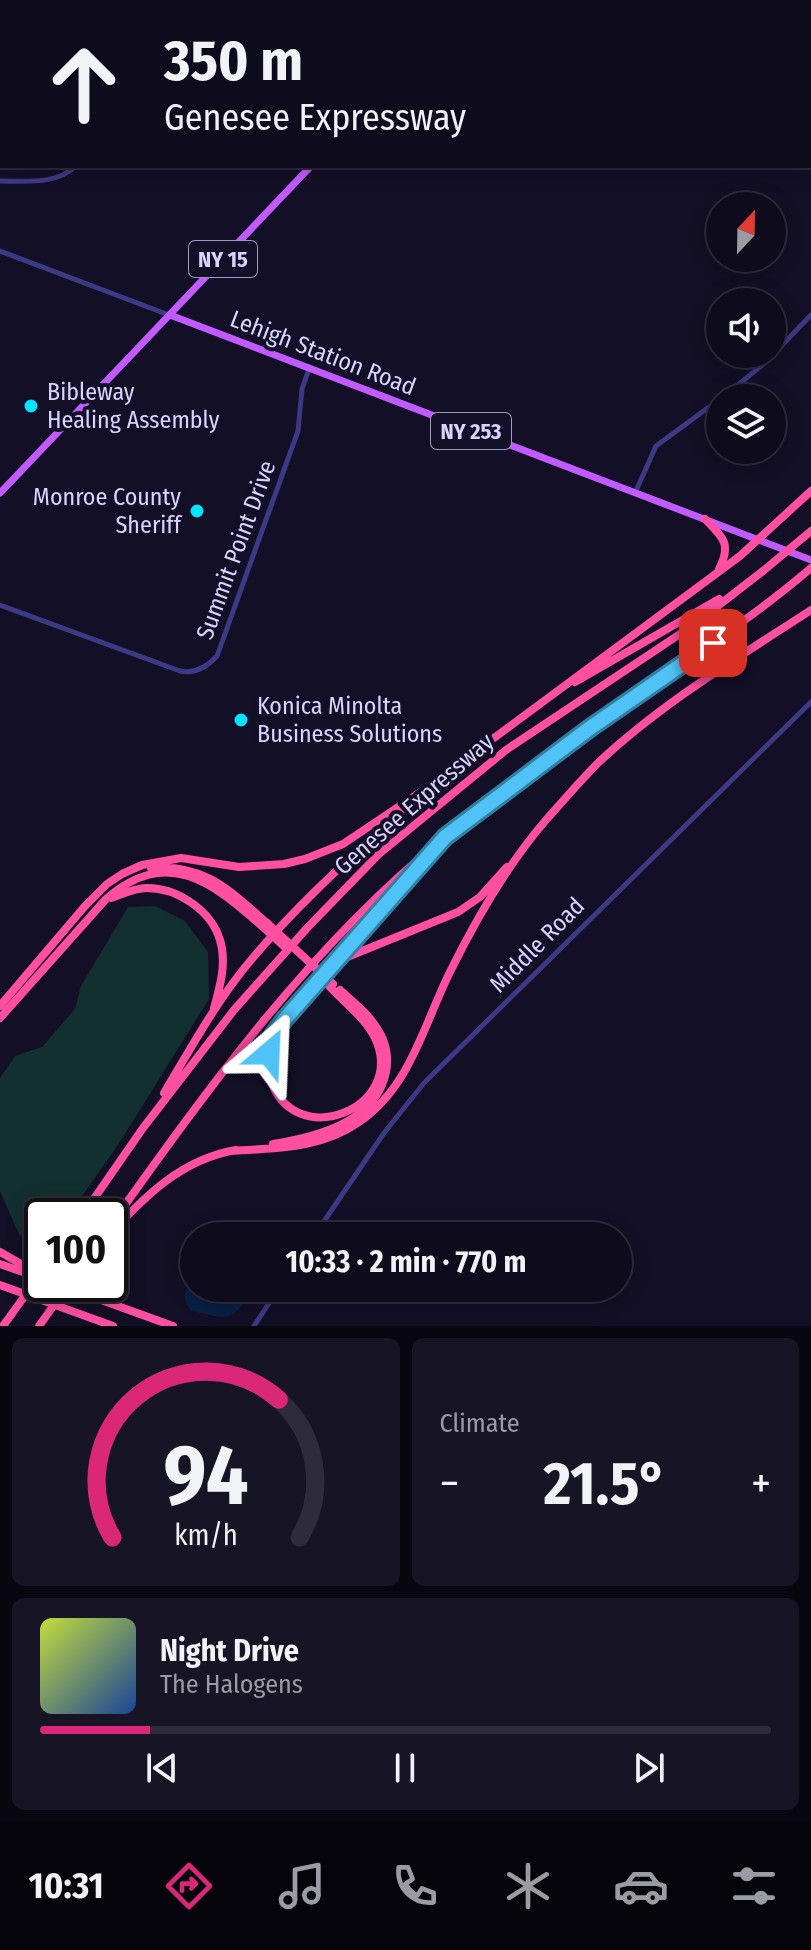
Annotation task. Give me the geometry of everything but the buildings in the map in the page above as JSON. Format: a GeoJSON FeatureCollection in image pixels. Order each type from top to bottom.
{"type":"FeatureCollection","features":[{"type":"Feature","properties":{"kind":"highway"},"geometry":{"type":"LineString","coordinates":[[0,1006],[94,897],[122,874],[181,858],[239,867],[274,865],[305,859],[343,844],[425,789],[717,572],[811,491]]}},
{"type":"Feature","properties":{"kind":"highway"},"geometry":{"type":"LineString","coordinates":[[705,519],[723,539],[726,548],[726,556],[717,572]]}},
{"type":"Feature","properties":{"kind":"highway","name":"Genesee Expressway"},"geometry":{"type":"LineString","coordinates":[[94,1198],[143,1128],[234,1010],[379,854],[506,750],[692,626],[811,531]]}},
{"type":"Feature","properties":{"kind":"highway","name":"Genesee Expressway"},"geometry":{"type":"LineString","coordinates":[[128,1201],[216,1081],[292,985],[381,892],[445,837],[590,728],[738,625],[811,568]]}},
{"type":"Feature","properties":{"kind":"highway"},"geometry":{"type":"LineString","coordinates":[[541,702],[744,585]]}},
{"type":"Feature","properties":{"kind":"highway"},"geometry":{"type":"LineString","coordinates":[[231,1151],[291,1148],[322,1141],[357,1124],[389,1095],[405,1073],[449,975],[477,922],[544,822],[599,763],[652,718],[811,610]]}},
{"type":"Feature","properties":{"kind":"highway"},"geometry":{"type":"LineString","coordinates":[[143,1128],[212,1014],[250,960],[334,872],[425,789]]}},
{"type":"Feature","properties":{"kind":"highway"},"geometry":{"type":"LineString","coordinates":[[331,986],[369,1028],[379,1049],[380,1060],[376,1084],[361,1104],[350,1111],[326,1118],[299,1113],[279,1099],[268,1071],[273,1035],[445,837]]}},
{"type":"Feature","properties":{"kind":"highway"},"geometry":{"type":"LineString","coordinates":[[336,962],[458,912],[480,897],[526,847]]}},
{"type":"Feature","properties":{"kind":"highway"},"geometry":{"type":"LineString","coordinates":[[94,897],[124,877],[153,868],[184,869],[215,880],[371,1020],[384,1043],[387,1067],[378,1093],[358,1114],[325,1132],[231,1151],[191,1165],[158,1186],[128,1216]]}},
{"type":"Feature","properties":{"kind":"highway"},"geometry":{"type":"LineString","coordinates":[[0,1018],[106,899],[122,885],[153,873],[184,875],[212,885],[265,925]]}},
{"type":"Feature","properties":{"kind":"highway"},"geometry":{"type":"LineString","coordinates":[[106,899],[145,888],[158,889],[173,893],[198,908],[220,937],[222,949],[219,989],[212,1014]]}},
{"type":"Feature","properties":{"kind":"highway"},"geometry":{"type":"LineString","coordinates":[[0,1252],[24,1266]]}},
{"type":"Feature","properties":{"kind":"highway"},"geometry":{"type":"LineString","coordinates":[[0,1264],[24,1271]]}},
{"type":"Feature","properties":{"kind":"highway"},"geometry":{"type":"LineString","coordinates":[[0,1285],[113,1326]]}},
{"type":"Feature","properties":{"kind":"highway"},"geometry":{"type":"LineString","coordinates":[[3,1326],[24,1299]]}},
{"type":"Feature","properties":{"kind":"highway"},"geometry":{"type":"LineString","coordinates":[[39,1326],[56,1302]]}},
{"type":"Feature","properties":{"kind":"highway"},"geometry":{"type":"LineString","coordinates":[[107,1302],[173,1326]]}},
{"type":"Feature","properties":{"kind":"main road","name":"NY 15"},"geometry":{"type":"LineString","coordinates":[[0,493],[309,168]]}},
{"type":"Feature","properties":{"kind":"main road","name":"Lehigh Station Road"},"geometry":{"type":"LineString","coordinates":[[170,315],[811,560]]}},
{"type":"Feature","properties":{"kind":"street"},"geometry":{"type":"LineString","coordinates":[[0,181],[49,180],[65,175],[74,168]]}},
{"type":"Feature","properties":{"kind":"street","name":"Lehigh Station Road"},"geometry":{"type":"LineString","coordinates":[[0,251],[170,315]]}},
{"type":"Feature","properties":{"kind":"street"},"geometry":{"type":"LineString","coordinates":[[739,384],[766,362],[811,315]]}},
{"type":"Feature","properties":{"kind":"street","name":"Summit Point Drive"},"geometry":{"type":"LineString","coordinates":[[0,605],[180,671],[193,672],[208,665],[217,656],[297,434],[302,389],[309,369]]}},
{"type":"Feature","properties":{"kind":"street"},"geometry":{"type":"LineString","coordinates":[[634,493],[656,446],[706,410]]}},
{"type":"Feature","properties":{"kind":"street","name":"Middle Road"},"geometry":{"type":"LineString","coordinates":[[324,1222],[384,1133],[424,1083],[811,702]]}},
{"type":"Feature","properties":{"kind":"street"},"geometry":{"type":"LineString","coordinates":[[254,1326],[270,1302]]}},
{"type":"Feature","properties":{"kind":"green space"},"geometry":{"type":"Polygon","coordinates":[[[155,906],[185,921],[208,952],[209,999],[118,1145],[81,1198],[24,1198],[24,1239],[0,1191],[0,1078],[15,1056],[42,1047],[75,1009],[81,986],[128,907],[155,906]]]}},
{"type":"Feature","properties":{"kind":"water"},"geometry":{"type":"Polygon","coordinates":[[[243,1302],[239,1309],[224,1317],[191,1311],[186,1303],[243,1302]]]}},
{"type":"Feature","properties":{"kind":"place","name":"Bibleway Healing Assembly"},"geometry":{"type":"Point","coordinates":[31,406]}},
{"type":"Feature","properties":{"kind":"place","name":"Monroe County Sheriff"},"geometry":{"type":"Point","coordinates":[197,511]}},
{"type":"Feature","properties":{"kind":"place","name":"Konica Minolta Business Solutions"},"geometry":{"type":"Point","coordinates":[241,720]}},
{"type":"Feature","properties":{"kind":"route"},"geometry":{"type":"LineString","coordinates":[[269,1053],[273,1035],[284,1020],[445,837],[590,728],[713,643]]}}]}
